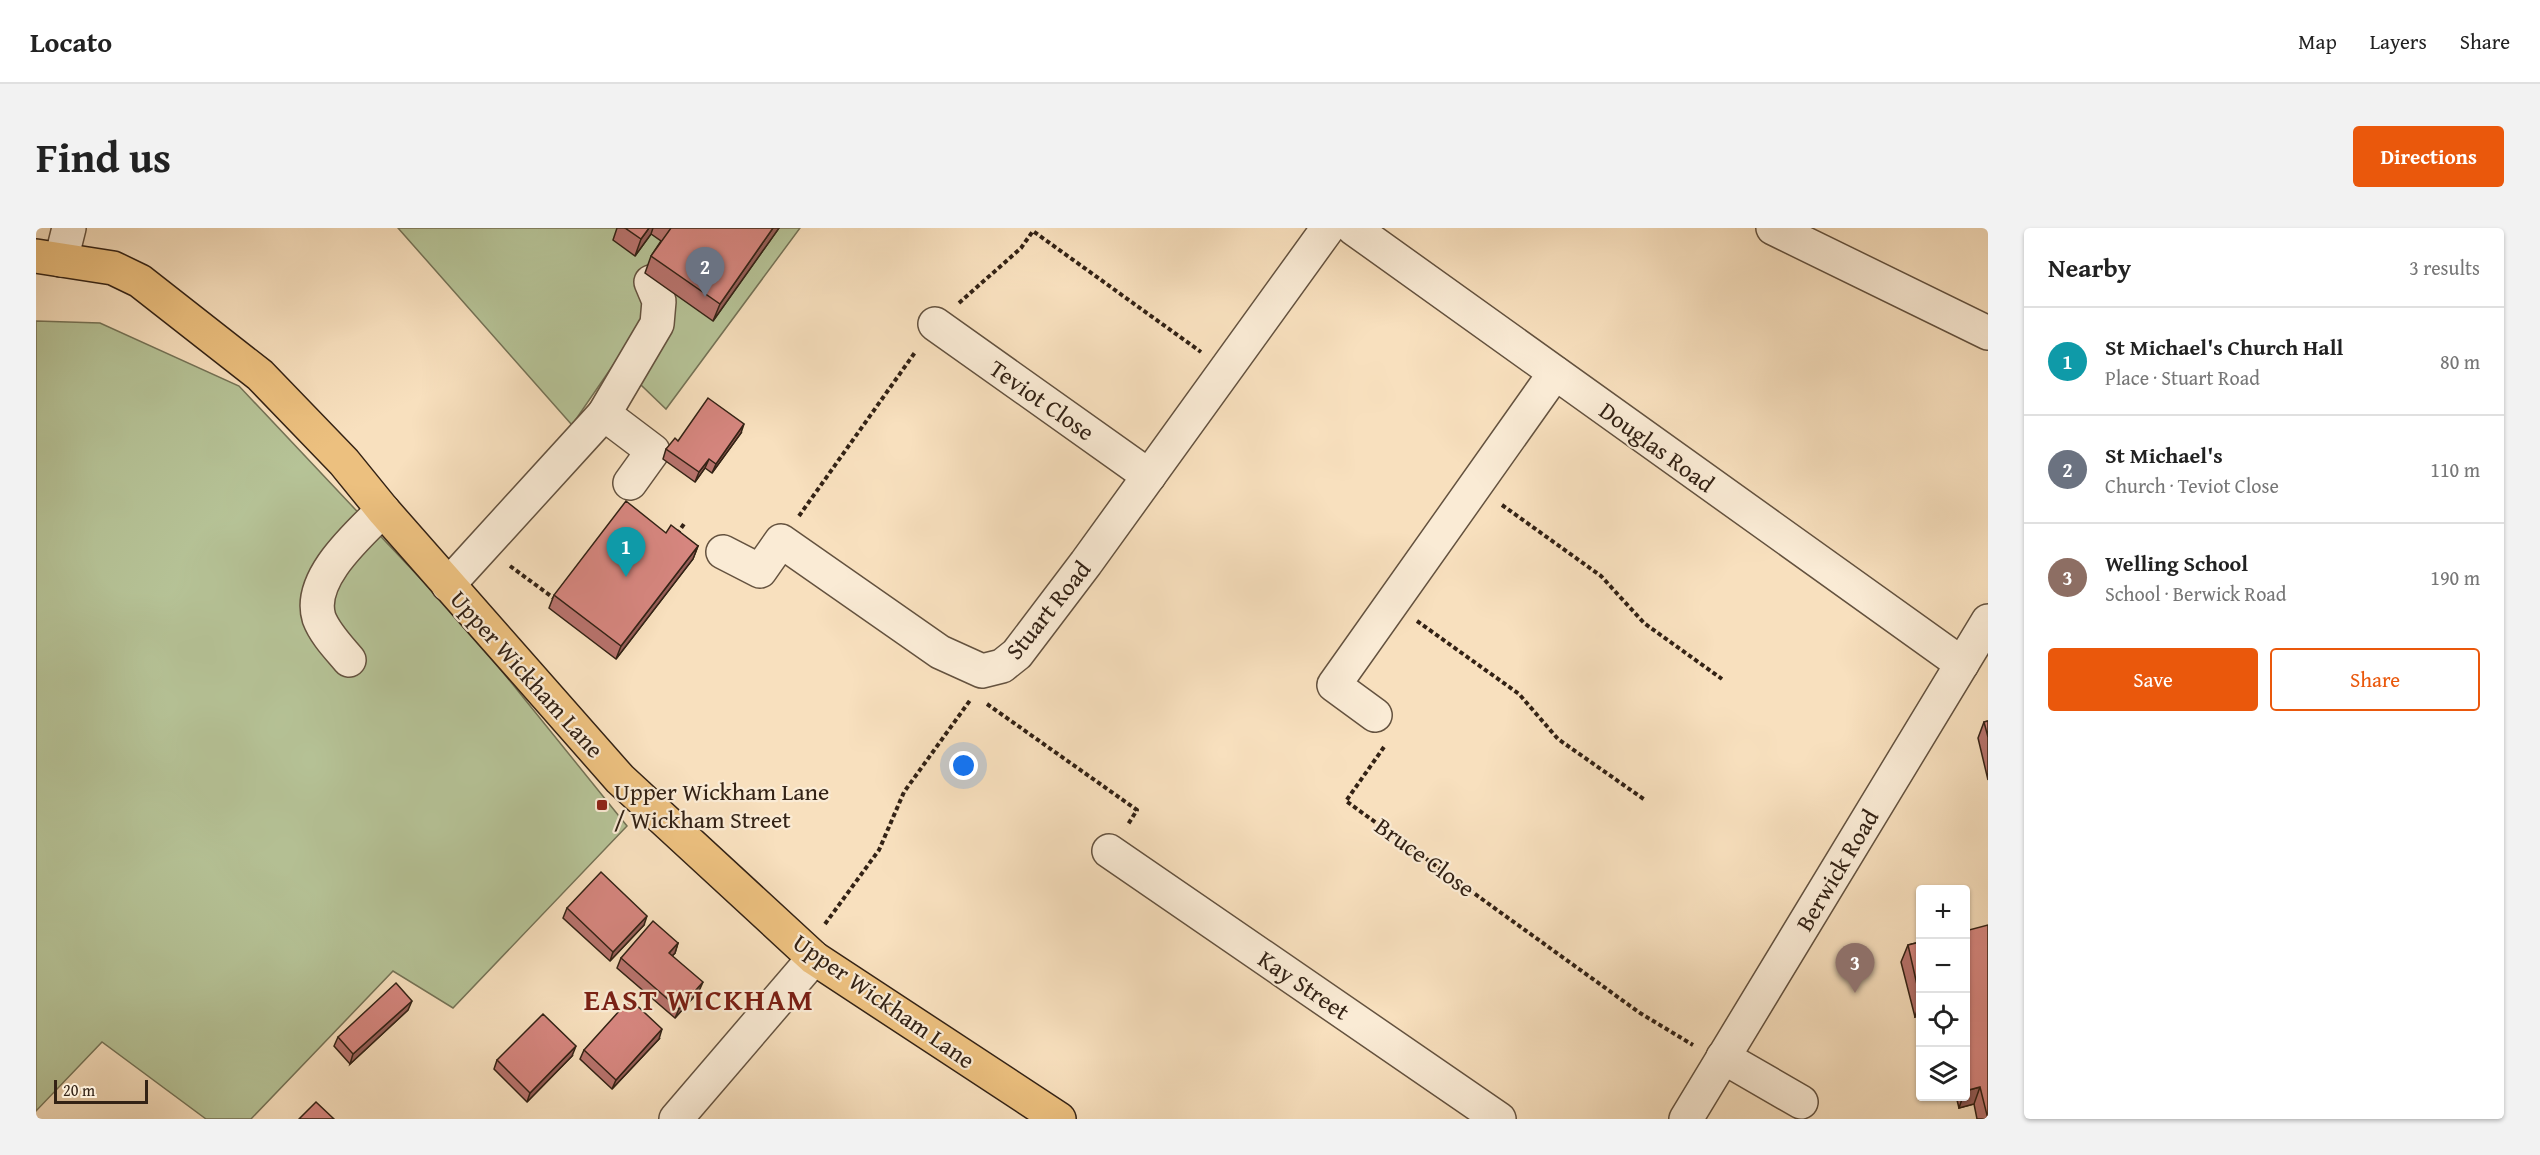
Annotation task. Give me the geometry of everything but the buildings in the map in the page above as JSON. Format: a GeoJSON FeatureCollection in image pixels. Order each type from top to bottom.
{"type":"FeatureCollection","features":[{"type":"Feature","properties":{"kind":"main road","name":"Upper Wickham Lane"},"geometry":{"type":"LineString","coordinates":[[48,258],[113,268],[140,281],[260,375],[344,462],[448,585],[620,779],[810,955],[1059,1119]]}},
{"type":"Feature","properties":{"kind":"street"},"geometry":{"type":"LineString","coordinates":[[48,258],[69,228]]}},
{"type":"Feature","properties":{"kind":"street","name":"Stuart Road"},"geometry":{"type":"LineString","coordinates":[[781,541],[940,652],[978,683],[1017,654],[1329,228]]}},
{"type":"Feature","properties":{"kind":"street","name":"Douglas Road"},"geometry":{"type":"LineString","coordinates":[[1353,228],[1962,664]]}},
{"type":"Feature","properties":{"kind":"street"},"geometry":{"type":"LineString","coordinates":[[1773,228],[1988,333]]}},
{"type":"Feature","properties":{"kind":"street"},"geometry":{"type":"LineString","coordinates":[[448,585],[604,414],[657,324],[659,301],[651,282]]}},
{"type":"Feature","properties":{"kind":"street","name":"Teviot Close"},"geometry":{"type":"LineString","coordinates":[[935,324],[1149,476]]}},
{"type":"Feature","properties":{"kind":"street"},"geometry":{"type":"LineString","coordinates":[[1376,715],[1334,685],[1555,373]]}},
{"type":"Feature","properties":{"kind":"street"},"geometry":{"type":"LineString","coordinates":[[604,414],[653,451],[630,483]]}},
{"type":"Feature","properties":{"kind":"street"},"geometry":{"type":"LineString","coordinates":[[349,660],[333,641],[320,618],[317,594],[326,575],[383,510]]}},
{"type":"Feature","properties":{"kind":"street"},"geometry":{"type":"LineString","coordinates":[[723,552],[760,571],[781,541]]}},
{"type":"Feature","properties":{"kind":"street","name":"Berwick Road"},"geometry":{"type":"LineString","coordinates":[[1686,1119],[1988,621]]}},
{"type":"Feature","properties":{"kind":"street","name":"Kay Street"},"geometry":{"type":"LineString","coordinates":[[1109,851],[1499,1119]]}},
{"type":"Feature","properties":{"kind":"street"},"geometry":{"type":"LineString","coordinates":[[676,1119],[810,955]]}},
{"type":"Feature","properties":{"kind":"street"},"geometry":{"type":"LineString","coordinates":[[1722,1059],[1801,1102]]}},
{"type":"Feature","properties":{"kind":"path"},"geometry":{"type":"LineString","coordinates":[[1021,248],[1034,231],[1226,370]]}},
{"type":"Feature","properties":{"kind":"path"},"geometry":{"type":"LineString","coordinates":[[781,541],[829,473]]}},
{"type":"Feature","properties":{"kind":"path"},"geometry":{"type":"LineString","coordinates":[[1474,485],[1601,576],[1644,623],[1722,679]]}},
{"type":"Feature","properties":{"kind":"path"},"geometry":{"type":"LineString","coordinates":[[671,542],[684,524]]}},
{"type":"Feature","properties":{"kind":"path"},"geometry":{"type":"LineString","coordinates":[[483,546],[556,600]]}},
{"type":"Feature","properties":{"kind":"path"},"geometry":{"type":"LineString","coordinates":[[1392,603],[1519,694],[1558,739],[1645,800]]}},
{"type":"Feature","properties":{"kind":"path"},"geometry":{"type":"LineString","coordinates":[[810,955],[879,850],[904,792],[978,683],[1137,810],[1109,851]]}},
{"type":"Feature","properties":{"kind":"path","name":"Bruce Close"},"geometry":{"type":"LineString","coordinates":[[1376,715],[1396,730],[1346,801],[1640,1013],[1722,1059]]}},
{"type":"Feature","properties":{"kind":"green space"},"geometry":{"type":"Polygon","coordinates":[[[398,228],[800,228],[666,409],[616,361],[572,425],[398,228]]]}},
{"type":"Feature","properties":{"kind":"green space"},"geometry":{"type":"Polygon","coordinates":[[[36,321],[100,323],[239,386],[468,629],[627,826],[453,1008],[393,971],[251,1119],[206,1119],[102,1042],[36,1111],[36,321]]]}},
{"type":"Feature","properties":{"kind":"place","name":"St Michael's"},"geometry":{"type":"Point","coordinates":[705,297]}},
{"type":"Feature","properties":{"kind":"place","name":"St Michael's Church Hall"},"geometry":{"type":"Point","coordinates":[626,577]}},
{"type":"Feature","properties":{"kind":"place","name":"Upper Wickham Lane / Wickham Street"},"geometry":{"type":"Point","coordinates":[602,805]}},
{"type":"Feature","properties":{"kind":"place","name":"Welling School"},"geometry":{"type":"Point","coordinates":[1855,993]}},
{"type":"Feature","properties":{"kind":"district","name":"EAST WICKHAM"},"geometry":{"type":"Point","coordinates":[699,999]}}]}
